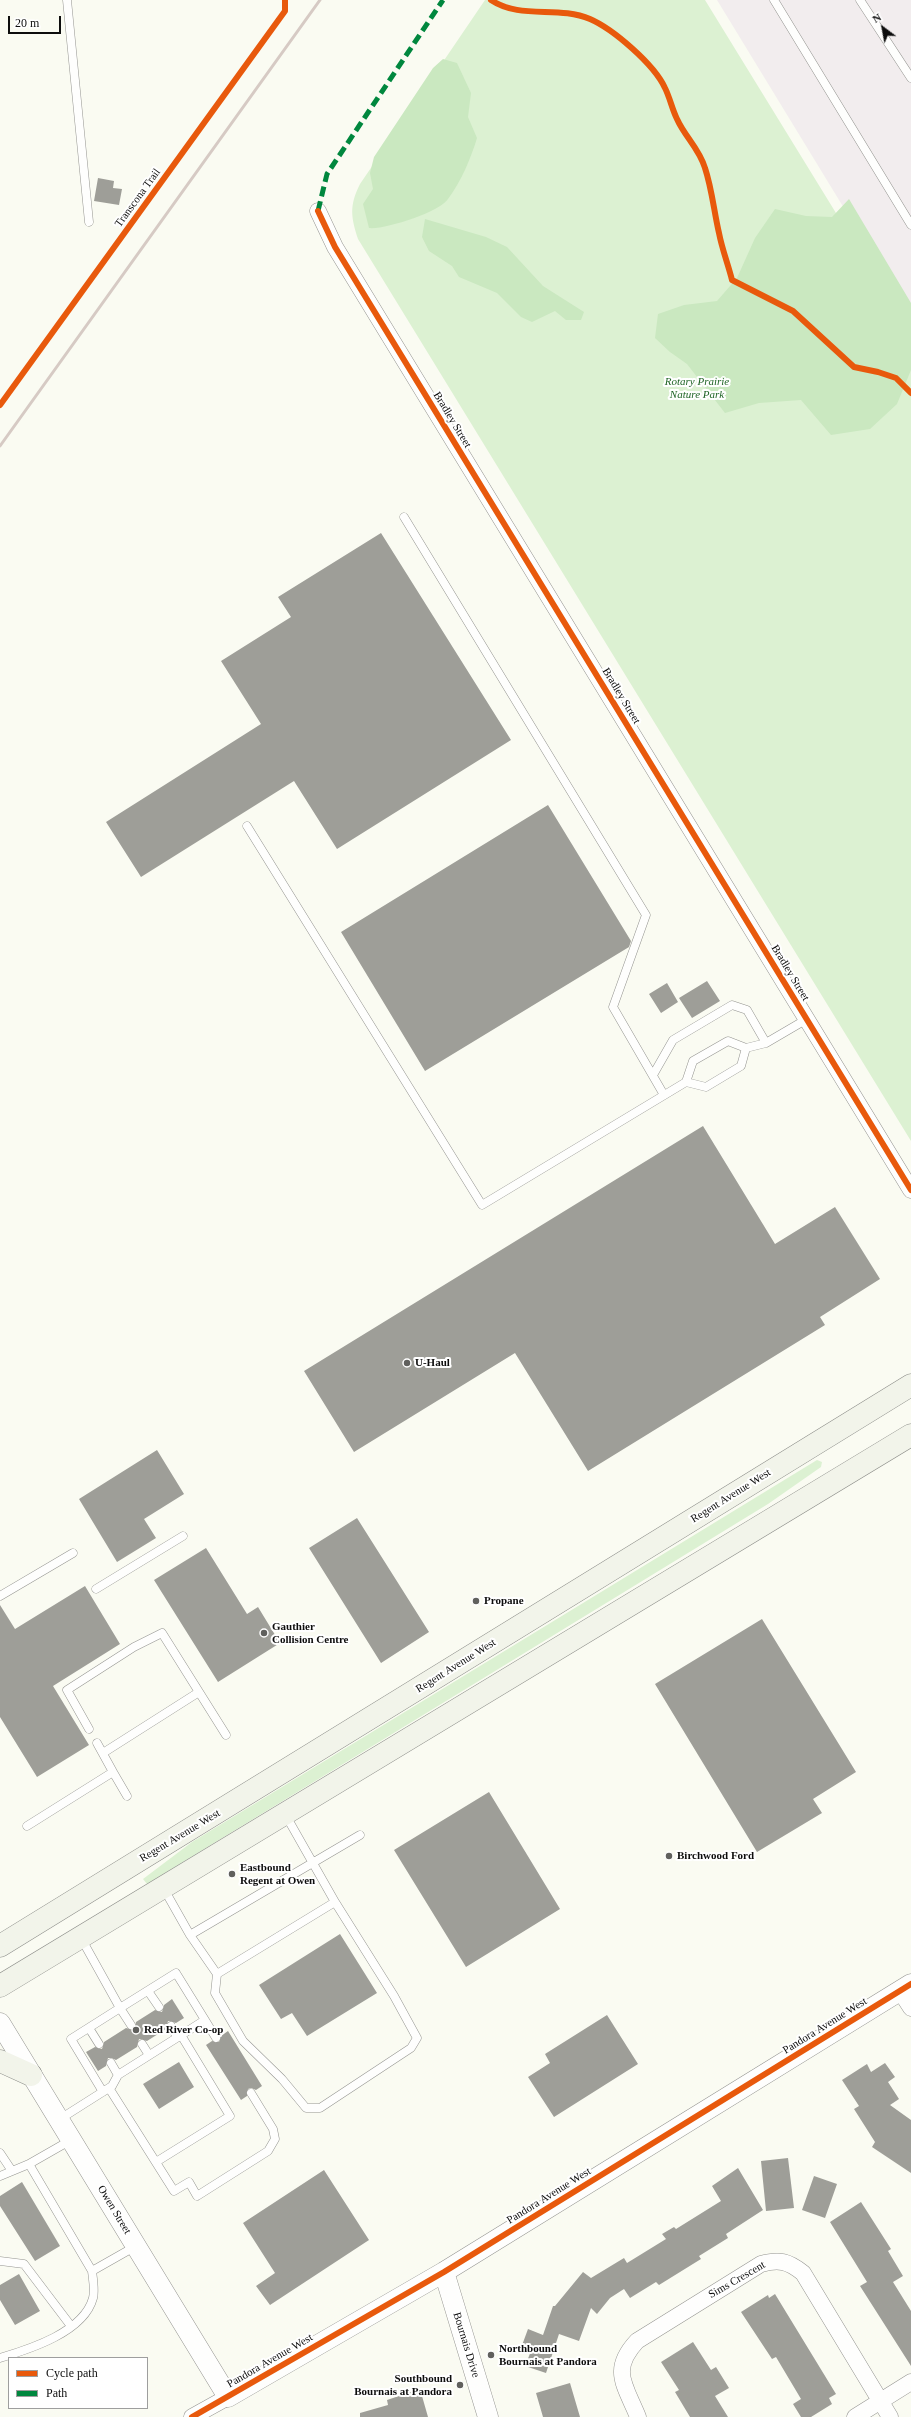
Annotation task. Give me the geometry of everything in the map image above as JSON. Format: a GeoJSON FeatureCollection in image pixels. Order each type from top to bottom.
{"type":"FeatureCollection","features":[{"type":"Feature","properties":{"kind":"main road","name":"Regent Avenue West"},"geometry":{"type":"LineString","coordinates":[[0,1946],[911,1385]]}},
{"type":"Feature","properties":{"kind":"main road"},"geometry":{"type":"LineString","coordinates":[[0,1986],[911,1435]]}},
{"type":"Feature","properties":{"kind":"main road"},"geometry":{"type":"LineString","coordinates":[[0,2061],[31,2074]]}},
{"type":"Feature","properties":{"kind":"street","name":"Bradley Street"},"geometry":{"type":"LineString","coordinates":[[318,211],[339,253],[911,1190]]}},
{"type":"Feature","properties":{"kind":"street"},"geometry":{"type":"LineString","coordinates":[[906,1988],[911,2008]]}},
{"type":"Feature","properties":{"kind":"street","name":"Pandora Avenue West"},"geometry":{"type":"LineString","coordinates":[[192,2417],[444,2272],[906,1988]]}},
{"type":"Feature","properties":{"kind":"street","name":"Owen Street"},"geometry":{"type":"LineString","coordinates":[[0,2023],[228,2397]]}},
{"type":"Feature","properties":{"kind":"street","name":"Sims Crescent"},"geometry":{"type":"LineString","coordinates":[[638,2417],[622,2378],[620,2367],[626,2352],[637,2341],[754,2268],[776,2260],[789,2262],[803,2273],[890,2417]]}},
{"type":"Feature","properties":{"kind":"street","name":"Bournais Drive"},"geometry":{"type":"LineString","coordinates":[[444,2272],[488,2417]]}},
{"type":"Feature","properties":{"kind":"street"},"geometry":{"type":"LineString","coordinates":[[855,2417],[911,2382]]}},
{"type":"Feature","properties":{"kind":"lane"},"geometry":{"type":"LineString","coordinates":[[67,0],[89,222]]}},
{"type":"Feature","properties":{"kind":"lane"},"geometry":{"type":"LineString","coordinates":[[774,0],[911,225]]}},
{"type":"Feature","properties":{"kind":"lane"},"geometry":{"type":"LineString","coordinates":[[860,0],[911,78]]}},
{"type":"Feature","properties":{"kind":"lane"},"geometry":{"type":"LineString","coordinates":[[404,517],[646,915],[613,1007],[664,1095]]}},
{"type":"Feature","properties":{"kind":"lane"},"geometry":{"type":"LineString","coordinates":[[247,826],[482,1205],[686,1082],[693,1061],[728,1041],[746,1048],[766,1043],[807,1019]]}},
{"type":"Feature","properties":{"kind":"lane"},"geometry":{"type":"LineString","coordinates":[[653,1075],[673,1040],[732,1005],[747,1010],[766,1043]]}},
{"type":"Feature","properties":{"kind":"lane"},"geometry":{"type":"LineString","coordinates":[[686,1082],[706,1088],[741,1066],[746,1048]]}},
{"type":"Feature","properties":{"kind":"lane"},"geometry":{"type":"LineString","coordinates":[[96,1589],[183,1536]]}},
{"type":"Feature","properties":{"kind":"lane"},"geometry":{"type":"LineString","coordinates":[[0,1596],[73,1553]]}},
{"type":"Feature","properties":{"kind":"lane"},"geometry":{"type":"LineString","coordinates":[[89,1729],[67,1690],[134,1648],[162,1633],[226,1735]]}},
{"type":"Feature","properties":{"kind":"lane"},"geometry":{"type":"LineString","coordinates":[[103,1753],[199,1692]]}},
{"type":"Feature","properties":{"kind":"lane"},"geometry":{"type":"LineString","coordinates":[[97,1743],[127,1796]]}},
{"type":"Feature","properties":{"kind":"lane"},"geometry":{"type":"LineString","coordinates":[[27,1826],[113,1772]]}},
{"type":"Feature","properties":{"kind":"lane"},"geometry":{"type":"LineString","coordinates":[[163,1888],[190,1935],[217,1974],[215,1993],[242,2041],[282,2079],[306,2108],[320,2108],[411,2048],[417,2038],[394,1996],[335,1902],[285,1814]]}},
{"type":"Feature","properties":{"kind":"lane"},"geometry":{"type":"LineString","coordinates":[[190,1935],[360,1835]]}},
{"type":"Feature","properties":{"kind":"lane"},"geometry":{"type":"LineString","coordinates":[[217,1974],[335,1902]]}},
{"type":"Feature","properties":{"kind":"lane"},"geometry":{"type":"LineString","coordinates":[[80,1937],[131,2025]]}},
{"type":"Feature","properties":{"kind":"lane"},"geometry":{"type":"LineString","coordinates":[[216,2038],[176,1973],[71,2039],[156,2162],[174,2191],[188,2182],[197,2196],[268,2151],[275,2139],[272,2129],[251,2093]]}},
{"type":"Feature","properties":{"kind":"lane"},"geometry":{"type":"LineString","coordinates":[[148,1991],[159,2007]]}},
{"type":"Feature","properties":{"kind":"lane"},"geometry":{"type":"LineString","coordinates":[[59,2120],[106,2090],[118,2075],[205,2020]]}},
{"type":"Feature","properties":{"kind":"lane"},"geometry":{"type":"LineString","coordinates":[[156,2162],[230,2116],[179,2036],[171,2026]]}},
{"type":"Feature","properties":{"kind":"lane"},"geometry":{"type":"LineString","coordinates":[[89,2028],[99,2044]]}},
{"type":"Feature","properties":{"kind":"lane"},"geometry":{"type":"LineString","coordinates":[[142,2044],[149,2055]]}},
{"type":"Feature","properties":{"kind":"lane"},"geometry":{"type":"LineString","coordinates":[[111,2063],[118,2075]]}},
{"type":"Feature","properties":{"kind":"lane"},"geometry":{"type":"LineString","coordinates":[[0,2176],[29,2164],[71,2140]]}},
{"type":"Feature","properties":{"kind":"lane"},"geometry":{"type":"LineString","coordinates":[[0,2153],[12,2171]]}},
{"type":"Feature","properties":{"kind":"lane"},"geometry":{"type":"LineString","coordinates":[[0,2358],[57,2337],[85,2315],[93,2298],[92,2271],[29,2164]]}},
{"type":"Feature","properties":{"kind":"lane"},"geometry":{"type":"LineString","coordinates":[[92,2271],[136,2246]]}},
{"type":"Feature","properties":{"kind":"lane"},"geometry":{"type":"LineString","coordinates":[[0,2261],[24,2264],[71,2326]]}},
{"type":"Feature","properties":{"kind":"shaded area"},"geometry":{"type":"Polygon","coordinates":[[[717,0],[911,0],[911,318],[717,0]]]}},
{"type":"Feature","properties":{"kind":"green space","name":"Rotary Prairie Nature Park"},"geometry":{"type":"Polygon","coordinates":[[[485,0],[705,0],[911,335],[911,1141],[358,239],[352,212],[356,192],[360,184],[485,0]]]}},
{"type":"Feature","properties":{"kind":"green space"},"geometry":{"type":"Polygon","coordinates":[[[443,59],[457,63],[471,93],[468,117],[477,138],[465,170],[448,199],[443,204],[411,219],[387,226],[369,228],[363,204],[373,189],[370,173],[374,157],[433,68],[443,59]]]}},
{"type":"Feature","properties":{"kind":"green space"},"geometry":{"type":"Polygon","coordinates":[[[849,199],[911,303],[911,370],[897,404],[870,429],[831,435],[801,400],[759,403],[725,413],[687,364],[670,352],[655,338],[658,314],[684,305],[717,301],[737,278],[755,238],[775,209],[806,216],[832,217],[849,199]]]}},
{"type":"Feature","properties":{"kind":"green space"},"geometry":{"type":"Polygon","coordinates":[[[425,219],[486,237],[507,247],[543,286],[584,312],[581,320],[566,320],[555,311],[532,322],[521,317],[497,293],[459,277],[452,266],[429,251],[422,237],[425,219]]]}},
{"type":"Feature","properties":{"kind":"green space"},"geometry":{"type":"Polygon","coordinates":[[[817,1460],[822,1462],[821,1467],[768,1504],[147,1884],[143,1879],[192,1842],[817,1460]]]}},
{"type":"Feature","properties":{"kind":"building"},"geometry":{"type":"Polygon","coordinates":[[[98,178],[114,181],[113,188],[122,189],[119,205],[94,201],[98,178]]]}},
{"type":"Feature","properties":{"kind":"building"},"geometry":{"type":"Polygon","coordinates":[[[381,533],[511,740],[337,849],[294,781],[141,877],[106,822],[261,724],[221,661],[291,617],[278,597],[381,533]]]}},
{"type":"Feature","properties":{"kind":"building"},"geometry":{"type":"Polygon","coordinates":[[[548,805],[631,941],[629,947],[425,1071],[341,932],[548,805]]]}},
{"type":"Feature","properties":{"kind":"building"},"geometry":{"type":"Polygon","coordinates":[[[707,981],[720,1001],[692,1018],[679,998],[707,981]]]}},
{"type":"Feature","properties":{"kind":"building"},"geometry":{"type":"Polygon","coordinates":[[[667,983],[678,1002],[661,1013],[649,994],[667,983]]]}},
{"type":"Feature","properties":{"kind":"building"},"geometry":{"type":"Polygon","coordinates":[[[703,1126],[775,1244],[835,1207],[880,1279],[820,1317],[825,1325],[588,1471],[515,1353],[354,1452],[304,1371],[703,1126]]]}},
{"type":"Feature","properties":{"kind":"building"},"geometry":{"type":"Polygon","coordinates":[[[157,1450],[184,1494],[144,1519],[156,1538],[117,1562],[79,1499],[157,1450]]]}},
{"type":"Feature","properties":{"kind":"building"},"geometry":{"type":"Polygon","coordinates":[[[357,1518],[429,1632],[381,1663],[309,1548],[357,1518]]]}},
{"type":"Feature","properties":{"kind":"building"},"geometry":{"type":"Polygon","coordinates":[[[206,1548],[247,1614],[258,1607],[280,1643],[218,1682],[154,1580],[206,1548]]]}},
{"type":"Feature","properties":{"kind":"building"},"geometry":{"type":"Polygon","coordinates":[[[85,1586],[120,1644],[53,1686],[89,1745],[37,1777],[0,1717],[0,1605],[15,1629],[85,1586]]]}},
{"type":"Feature","properties":{"kind":"building"},"geometry":{"type":"Polygon","coordinates":[[[762,1619],[856,1772],[813,1799],[822,1813],[757,1852],[655,1684],[762,1619]]]}},
{"type":"Feature","properties":{"kind":"building"},"geometry":{"type":"Polygon","coordinates":[[[489,1792],[560,1909],[466,1967],[394,1850],[489,1792]]]}},
{"type":"Feature","properties":{"kind":"building"},"geometry":{"type":"Polygon","coordinates":[[[340,1934],[377,1993],[307,2036],[292,2013],[281,2019],[259,1985],[340,1934]]]}},
{"type":"Feature","properties":{"kind":"building"},"geometry":{"type":"Polygon","coordinates":[[[172,1999],[184,2018],[176,2023],[168,2021],[166,2029],[147,2041],[139,2039],[137,2047],[116,2060],[108,2058],[106,2066],[98,2071],[86,2052],[95,2047],[102,2049],[104,2042],[126,2028],[134,2030],[136,2022],[155,2010],[162,2012],[164,2005],[172,1999]]]}},
{"type":"Feature","properties":{"kind":"building"},"geometry":{"type":"Polygon","coordinates":[[[607,2015],[638,2064],[554,2117],[528,2077],[550,2063],[545,2054],[607,2015]]]}},
{"type":"Feature","properties":{"kind":"building"},"geometry":{"type":"Polygon","coordinates":[[[228,2031],[262,2086],[256,2090],[251,2088],[248,2089],[247,2096],[241,2100],[206,2045],[212,2041],[219,2042],[221,2036],[228,2031]]]}},
{"type":"Feature","properties":{"kind":"building"},"geometry":{"type":"Polygon","coordinates":[[[179,2062],[194,2087],[159,2109],[143,2084],[179,2062]]]}},
{"type":"Feature","properties":{"kind":"building"},"geometry":{"type":"Polygon","coordinates":[[[885,2063],[895,2077],[888,2082],[899,2099],[890,2105],[911,2120],[911,2173],[872,2147],[875,2142],[854,2109],[859,2106],[842,2080],[867,2064],[871,2072],[885,2063]]]}},
{"type":"Feature","properties":{"kind":"building"},"geometry":{"type":"Polygon","coordinates":[[[788,2158],[794,2208],[766,2211],[761,2161],[788,2158]]]}},
{"type":"Feature","properties":{"kind":"building"},"geometry":{"type":"Polygon","coordinates":[[[738,2168],[763,2210],[726,2234],[728,2238],[699,2256],[701,2259],[659,2285],[656,2282],[630,2298],[624,2289],[610,2298],[597,2314],[591,2308],[579,2341],[559,2334],[546,2373],[525,2366],[531,2351],[521,2348],[528,2329],[543,2335],[553,2306],[555,2306],[583,2272],[591,2278],[624,2258],[627,2263],[666,2239],[662,2234],[674,2227],[676,2229],[721,2201],[712,2186],[738,2168]]]}},
{"type":"Feature","properties":{"kind":"building"},"geometry":{"type":"Polygon","coordinates":[[[324,2170],[369,2240],[270,2305],[256,2286],[275,2273],[243,2223],[324,2170]]]}},
{"type":"Feature","properties":{"kind":"building"},"geometry":{"type":"Polygon","coordinates":[[[814,2176],[837,2184],[825,2218],[802,2210],[814,2176]]]}},
{"type":"Feature","properties":{"kind":"building"},"geometry":{"type":"Polygon","coordinates":[[[22,2182],[60,2246],[35,2261],[0,2206],[0,2196],[22,2182]]]}},
{"type":"Feature","properties":{"kind":"building"},"geometry":{"type":"Polygon","coordinates":[[[861,2202],[891,2249],[888,2251],[903,2276],[893,2282],[911,2311],[911,2366],[860,2286],[867,2282],[830,2222],[861,2202]]]}},
{"type":"Feature","properties":{"kind":"building"},"geometry":{"type":"Polygon","coordinates":[[[19,2274],[40,2311],[15,2325],[0,2300],[0,2285],[19,2274]]]}},
{"type":"Feature","properties":{"kind":"building"},"geometry":{"type":"Polygon","coordinates":[[[775,2294],[836,2394],[829,2398],[832,2404],[811,2417],[801,2417],[793,2404],[801,2399],[776,2357],[772,2359],[741,2312],[768,2295],[769,2298],[775,2294]]]}},
{"type":"Feature","properties":{"kind":"building"},"geometry":{"type":"Polygon","coordinates":[[[693,2342],[711,2370],[716,2367],[729,2388],[715,2396],[728,2417],[690,2417],[675,2392],[679,2390],[661,2362],[693,2342]]]}},
{"type":"Feature","properties":{"kind":"building"},"geometry":{"type":"Polygon","coordinates":[[[570,2383],[580,2417],[543,2417],[536,2393],[570,2383]]]}},
{"type":"Feature","properties":{"kind":"building"},"geometry":{"type":"Polygon","coordinates":[[[420,2389],[428,2417],[360,2417],[360,2413],[388,2405],[387,2400],[420,2389]]]}},
{"type":"Feature","properties":{"kind":"railway"},"geometry":{"type":"LineString","coordinates":[[0,446],[320,0]]}},
{"type":"Feature","properties":{"kind":"marked path"},"geometry":{"type":"LineString","coordinates":[[318,211],[327,174],[443,0]]}},
{"type":"Feature","properties":{"kind":"cycle path","name":"Transcona Trail"},"geometry":{"type":"LineString","coordinates":[[0,405],[285,11],[285,0]]}},
{"type":"Feature","properties":{"kind":"cycle path"},"geometry":{"type":"LineString","coordinates":[[491,0],[503,6],[515,9],[565,13],[590,19],[610,31],[632,48],[652,68],[660,79],[667,92],[680,125],[696,148],[702,161],[709,184],[720,239],[732,280],[793,311],[854,367],[878,372],[896,378],[911,393]]}},
{"type":"Feature","properties":{"kind":"cycle path"},"geometry":{"type":"LineString","coordinates":[[318,211],[335,247],[911,1190]]}},
{"type":"Feature","properties":{"kind":"cycle path"},"geometry":{"type":"LineString","coordinates":[[192,2417],[444,2272],[911,1984]]}},
{"type":"Feature","properties":{"kind":"place","name":"U-Haul"},"geometry":{"type":"Point","coordinates":[407,1363]}},
{"type":"Feature","properties":{"kind":"place","name":"Propane"},"geometry":{"type":"Point","coordinates":[476,1601]}},
{"type":"Feature","properties":{"kind":"place","name":"Gauthier Collision Centre"},"geometry":{"type":"Point","coordinates":[264,1633]}},
{"type":"Feature","properties":{"kind":"place","name":"Birchwood Ford"},"geometry":{"type":"Point","coordinates":[669,1856]}},
{"type":"Feature","properties":{"kind":"place","name":"Eastbound Regent at Owen"},"geometry":{"type":"Point","coordinates":[232,1874]}},
{"type":"Feature","properties":{"kind":"place","name":"Red River Co-op"},"geometry":{"type":"Point","coordinates":[136,2030]}},
{"type":"Feature","properties":{"kind":"place","name":"Northbound Bournais at Pandora"},"geometry":{"type":"Point","coordinates":[491,2355]}},
{"type":"Feature","properties":{"kind":"place","name":"Southbound Bournais at Pandora"},"geometry":{"type":"Point","coordinates":[460,2385]}}]}
